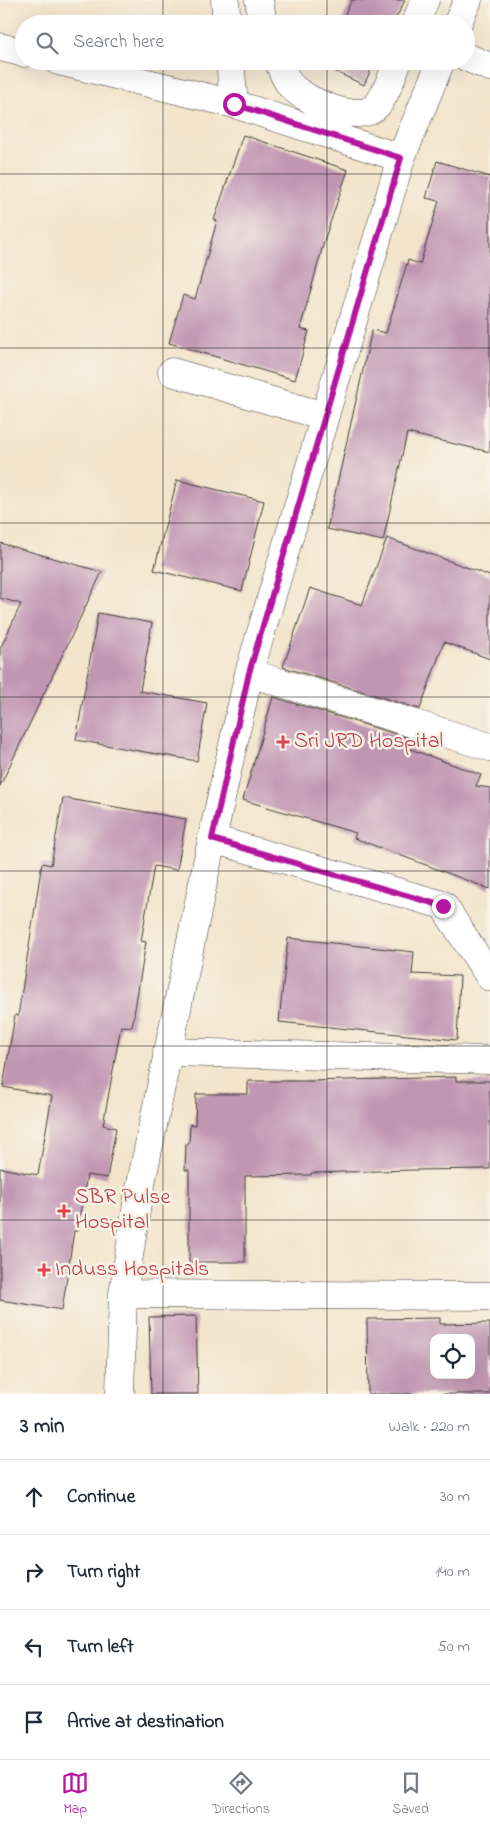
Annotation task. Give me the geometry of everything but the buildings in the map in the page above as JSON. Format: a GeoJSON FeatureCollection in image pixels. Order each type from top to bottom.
{"type":"FeatureCollection","features":[{"type":"Feature","properties":{"kind":"street"},"geometry":{"type":"LineString","coordinates":[[225,0],[226,15]]}},
{"type":"Feature","properties":{"kind":"street"},"geometry":{"type":"LineString","coordinates":[[419,15],[425,0]]}},
{"type":"Feature","properties":{"kind":"street"},"geometry":{"type":"LineString","coordinates":[[462,15],[468,0]]}},
{"type":"Feature","properties":{"kind":"street"},"geometry":{"type":"LineString","coordinates":[[0,47],[15,51]]}},
{"type":"Feature","properties":{"kind":"street"},"geometry":{"type":"LineString","coordinates":[[475,61],[490,67]]}},
{"type":"Feature","properties":{"kind":"street"},"geometry":{"type":"LineString","coordinates":[[95,70],[234,104],[401,158]]}},
{"type":"Feature","properties":{"kind":"street"},"geometry":{"type":"LineString","coordinates":[[231,70],[234,104]]}},
{"type":"Feature","properties":{"kind":"street"},"geometry":{"type":"LineString","coordinates":[[284,73],[299,92],[340,112],[364,113],[378,104],[394,70]]}},
{"type":"Feature","properties":{"kind":"street"},"geometry":{"type":"LineString","coordinates":[[120,1394],[123,1294],[138,1198],[212,839],[249,673],[401,158],[437,70]]}},
{"type":"Feature","properties":{"kind":"street"},"geometry":{"type":"LineString","coordinates":[[277,117],[284,73]]}},
{"type":"Feature","properties":{"kind":"street"},"geometry":{"type":"LineString","coordinates":[[172,372],[324,416]]}},
{"type":"Feature","properties":{"kind":"street"},"geometry":{"type":"LineString","coordinates":[[249,673],[490,747]]}},
{"type":"Feature","properties":{"kind":"street"},"geometry":{"type":"LineString","coordinates":[[212,839],[443,906],[490,977]]}},
{"type":"Feature","properties":{"kind":"street"},"geometry":{"type":"LineString","coordinates":[[167,1052],[490,1060]]}},
{"type":"Feature","properties":{"kind":"street"},"geometry":{"type":"LineString","coordinates":[[123,1294],[490,1296]]}},
{"type":"Feature","properties":{"kind":"place","name":"Sri JRD Hospital"},"geometry":{"type":"Point","coordinates":[283,742]}},
{"type":"Feature","properties":{"kind":"place","name":"SBR Pulse Hospital"},"geometry":{"type":"Point","coordinates":[64,1211]}},
{"type":"Feature","properties":{"kind":"place","name":"Induss Hospitals"},"geometry":{"type":"Point","coordinates":[44,1270]}},
{"type":"Feature","properties":{"kind":"route"},"geometry":{"type":"LineString","coordinates":[[234,104],[401,158],[249,673],[212,839],[443,906]]}}]}
